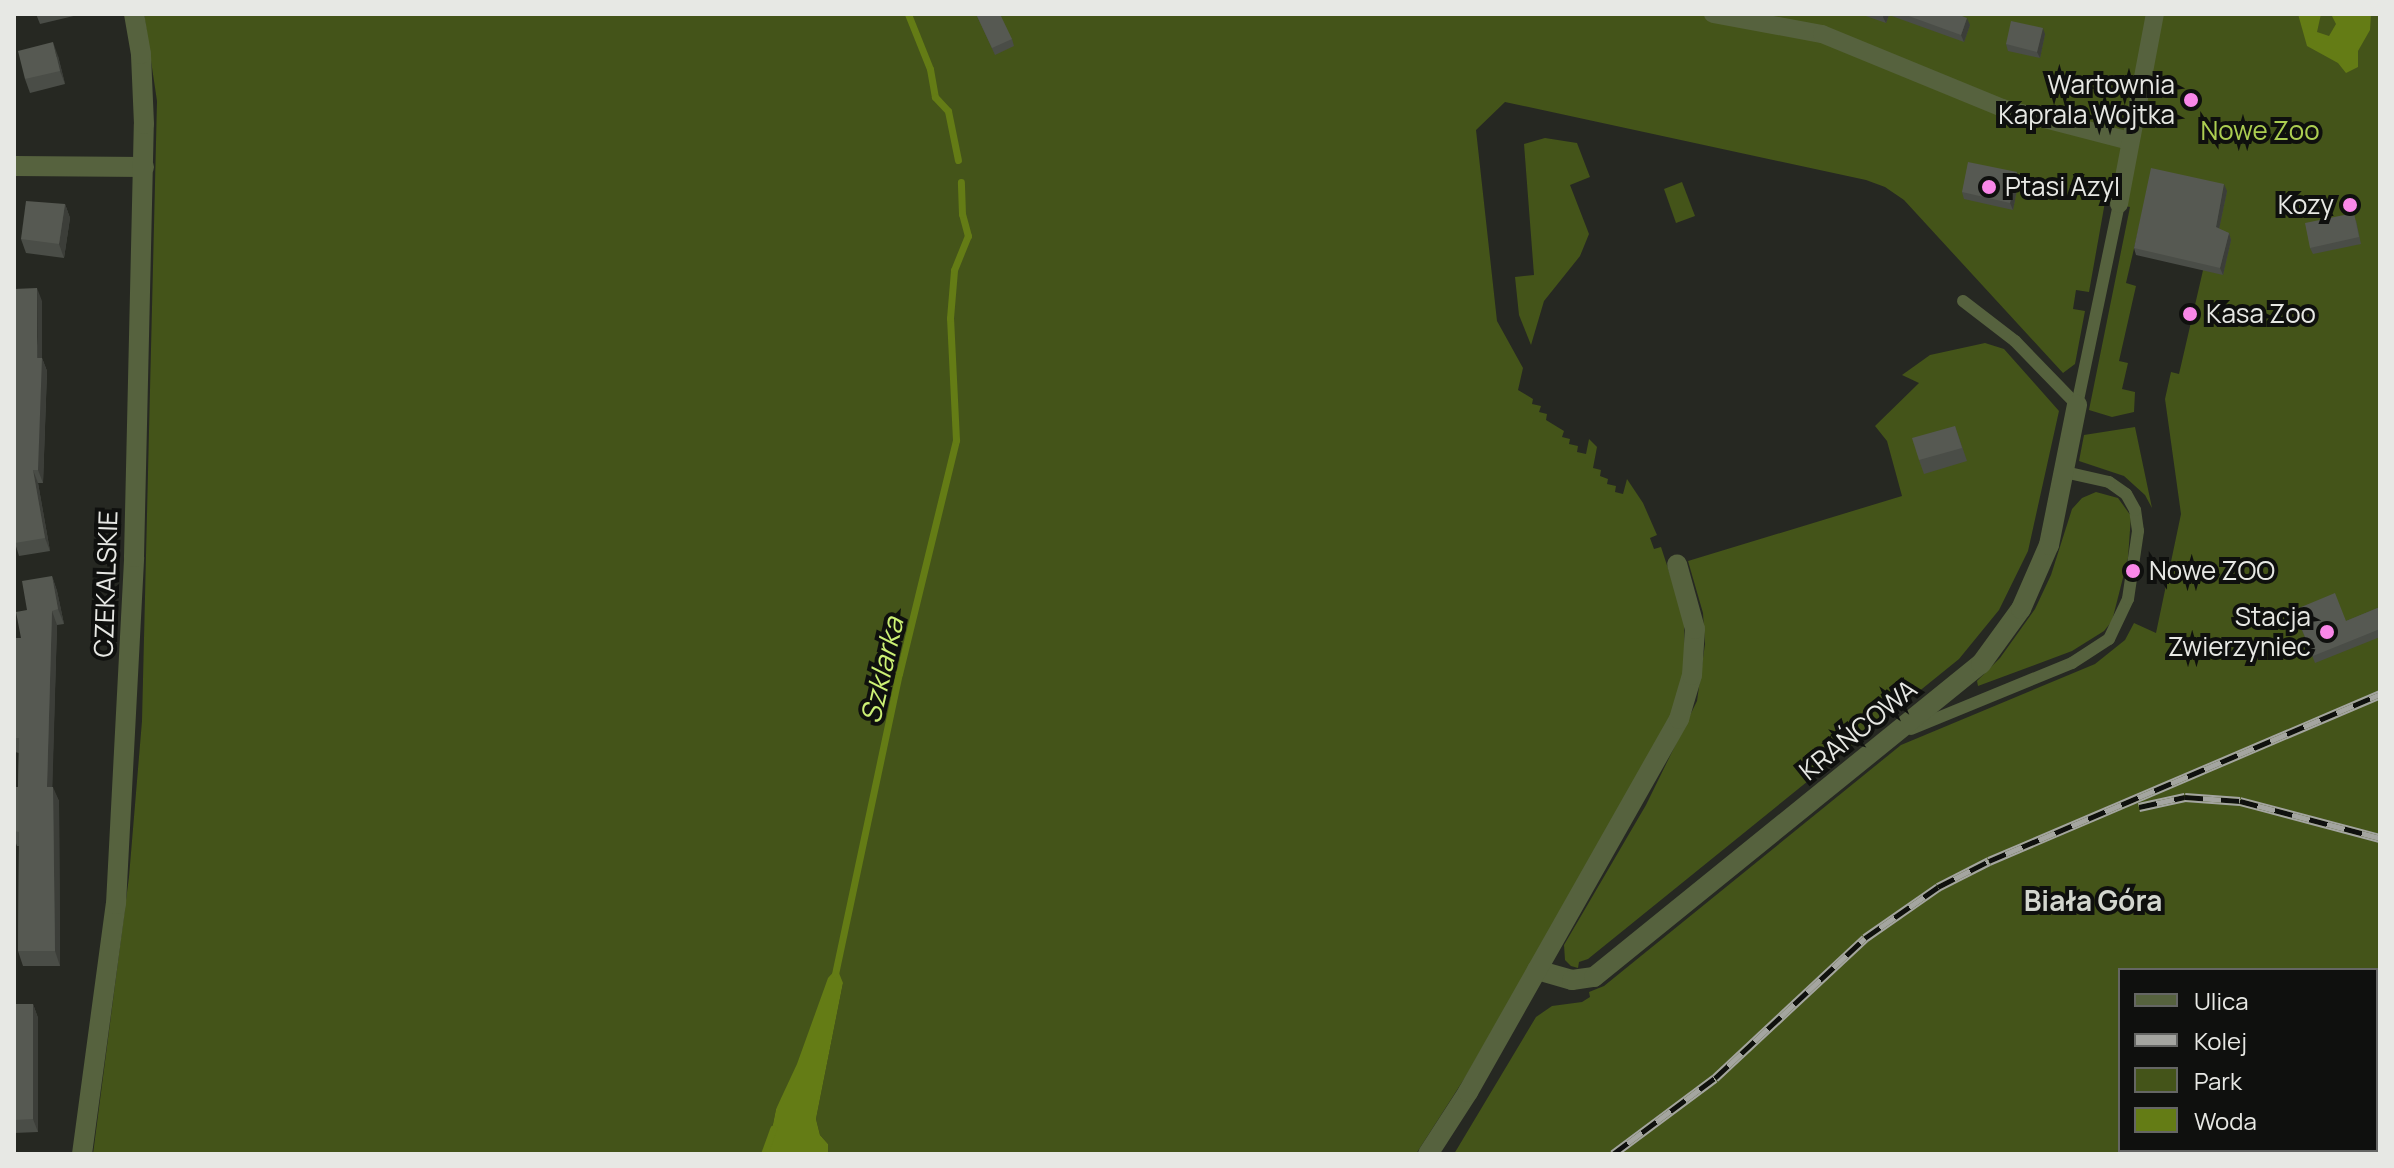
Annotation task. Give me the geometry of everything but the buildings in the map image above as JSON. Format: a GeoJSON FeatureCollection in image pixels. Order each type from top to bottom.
{"type":"FeatureCollection","features":[{"type":"Feature","properties":{"kind":"street","name":"CZEKALSKIE"},"geometry":{"type":"LineString","coordinates":[[82,1154],[116,904],[134,557],[144,167],[141,54],[134,14]]}},
{"type":"Feature","properties":{"kind":"street"},"geometry":{"type":"LineString","coordinates":[[1713,14],[1822,34],[2002,108],[2130,141]]}},
{"type":"Feature","properties":{"kind":"street"},"geometry":{"type":"LineString","coordinates":[[2119,204],[2155,14]]}},
{"type":"Feature","properties":{"kind":"street"},"geometry":{"type":"LineString","coordinates":[[14,166],[144,167]]}},
{"type":"Feature","properties":{"kind":"street","name":"KRAŃCOWA"},"geometry":{"type":"LineString","coordinates":[[1537,970],[1572,980],[1594,977],[1981,664],[2021,609],[2049,545],[2077,405]]}},
{"type":"Feature","properties":{"kind":"street"},"geometry":{"type":"LineString","coordinates":[[1428,1154],[1669,740],[1687,698],[1695,629],[1677,564]]}},
{"type":"Feature","properties":{"kind":"lane"},"geometry":{"type":"LineString","coordinates":[[2077,405],[2119,204]]}},
{"type":"Feature","properties":{"kind":"lane"},"geometry":{"type":"LineString","coordinates":[[1963,301],[2015,341],[2077,405]]}},
{"type":"Feature","properties":{"kind":"lane"},"geometry":{"type":"LineString","coordinates":[[1896,734],[2072,663],[2109,639],[2128,599],[2138,531],[2135,510],[2126,494],[2109,482],[2065,472]]}},
{"type":"Feature","properties":{"kind":"green space","name":"Nowe Zoo"},"geometry":{"type":"Polygon","coordinates":[[[144,14],[2380,14],[2380,1154],[1454,1154],[1536,1017],[1552,1006],[1582,1002],[1590,997],[1589,992],[1604,986],[1901,745],[2095,664],[2125,640],[2134,623],[2156,633],[2181,514],[2165,399],[2171,372],[2179,374],[2204,266],[2143,210],[2126,283],[2136,286],[2119,361],[2128,363],[2122,389],[2135,392],[2134,412],[2112,417],[2089,410],[2130,207],[2105,202],[2089,292],[2076,290],[2073,309],[2085,311],[2075,364],[2063,373],[1904,200],[1885,187],[1866,180],[1505,102],[1476,130],[1497,321],[1523,368],[1518,390],[1533,399],[1532,404],[1541,406],[1539,412],[1547,414],[1546,420],[1564,431],[1562,437],[1570,439],[1569,444],[1578,446],[1577,452],[1586,454],[1589,439],[1597,447],[1593,468],[1601,470],[1600,476],[1608,479],[1607,484],[1616,486],[1615,492],[1623,494],[1627,479],[1643,503],[1657,535],[1650,538],[1654,549],[1661,547],[1684,617],[1685,670],[1669,722],[1466,1076],[1416,1154],[828,1154],[828,1144],[820,1135],[816,1119],[843,983],[776,1109],[767,1154],[93,1154],[129,877],[142,721],[157,101],[144,14]]]}},
{"type":"Feature","properties":{"kind":"green space"},"geometry":{"type":"Polygon","coordinates":[[[1545,138],[1577,143],[1590,177],[1570,185],[1589,234],[1580,256],[1544,301],[1531,345],[1519,315],[1515,277],[1534,275],[1524,144],[1545,138]]]}},
{"type":"Feature","properties":{"kind":"green space"},"geometry":{"type":"Polygon","coordinates":[[[1682,182],[1695,216],[1676,223],[1664,189],[1682,182]]]}},
{"type":"Feature","properties":{"kind":"green space"},"geometry":{"type":"Polygon","coordinates":[[[1985,343],[2004,349],[2059,411],[2028,551],[1999,610],[1959,659],[1588,959],[1579,962],[1578,968],[1571,966],[1565,960],[1564,945],[1646,805],[1697,701],[1705,644],[1703,613],[1688,561],[1902,496],[1887,441],[1875,426],[1919,383],[1902,375],[1930,355],[1985,343]]]}},
{"type":"Feature","properties":{"kind":"green space"},"geometry":{"type":"Polygon","coordinates":[[[2135,427],[2152,508],[2145,495],[2124,476],[2079,461],[2084,435],[2135,427]]]}},
{"type":"Feature","properties":{"kind":"green space"},"geometry":{"type":"Polygon","coordinates":[[[2096,492],[2118,498],[2131,516],[2128,558],[2112,621],[2104,631],[2072,651],[1978,686],[1977,681],[2000,658],[2035,609],[2051,575],[2072,509],[2082,498],[2096,492]]]}},
{"type":"Feature","properties":{"kind":"water"},"geometry":{"type":"Polygon","coordinates":[[[2298,14],[2321,14],[2317,32],[2329,36],[2336,24],[2331,14],[2371,14],[2370,30],[2358,51],[2358,67],[2346,73],[2338,63],[2307,46],[2298,14]]]}},
{"type":"Feature","properties":{"kind":"water"},"geometry":{"type":"Polygon","coordinates":[[[837,968],[843,983],[816,1119],[820,1135],[828,1144],[828,1154],[767,1154],[776,1109],[797,1064],[828,978],[837,968]]]}},
{"type":"Feature","properties":{"kind":"waterway","name":"Szklarka"},"geometry":{"type":"LineString","coordinates":[[908,14],[930,69],[935,97],[948,111],[958,160]]}},
{"type":"Feature","properties":{"kind":"waterway","name":"Szklarka"},"geometry":{"type":"LineString","coordinates":[[835,974],[899,674],[956,440],[950,318],[954,270],[968,236],[962,214],[961,182]]}},
{"type":"Feature","properties":{"kind":"waterway","name":"Szklarka"},"geometry":{"type":"LineString","coordinates":[[764,1154],[773,1129]]}},
{"type":"Feature","properties":{"kind":"railway"},"geometry":{"type":"LineString","coordinates":[[1613,1154],[1715,1078],[1865,938],[1938,887],[1989,861],[2380,694]]}},
{"type":"Feature","properties":{"kind":"railway"},"geometry":{"type":"LineString","coordinates":[[2139,807],[2185,797],[2240,801],[2380,838]]}},
{"type":"Feature","properties":{"kind":"place","name":"Wartownia Kaprala Wojtka"},"geometry":{"type":"Point","coordinates":[2191,100]}},
{"type":"Feature","properties":{"kind":"place","name":"Ptasi Azyl"},"geometry":{"type":"Point","coordinates":[1989,187]}},
{"type":"Feature","properties":{"kind":"place","name":"Kozy"},"geometry":{"type":"Point","coordinates":[2350,205]}},
{"type":"Feature","properties":{"kind":"place","name":"Kasa Zoo"},"geometry":{"type":"Point","coordinates":[2190,314]}},
{"type":"Feature","properties":{"kind":"place","name":"Nowe ZOO"},"geometry":{"type":"Point","coordinates":[2133,571]}},
{"type":"Feature","properties":{"kind":"place","name":"Stacja Zwierzyniec"},"geometry":{"type":"Point","coordinates":[2327,632]}},
{"type":"Feature","properties":{"kind":"district","name":"Biała Góra"},"geometry":{"type":"Point","coordinates":[2093,900]}}]}
